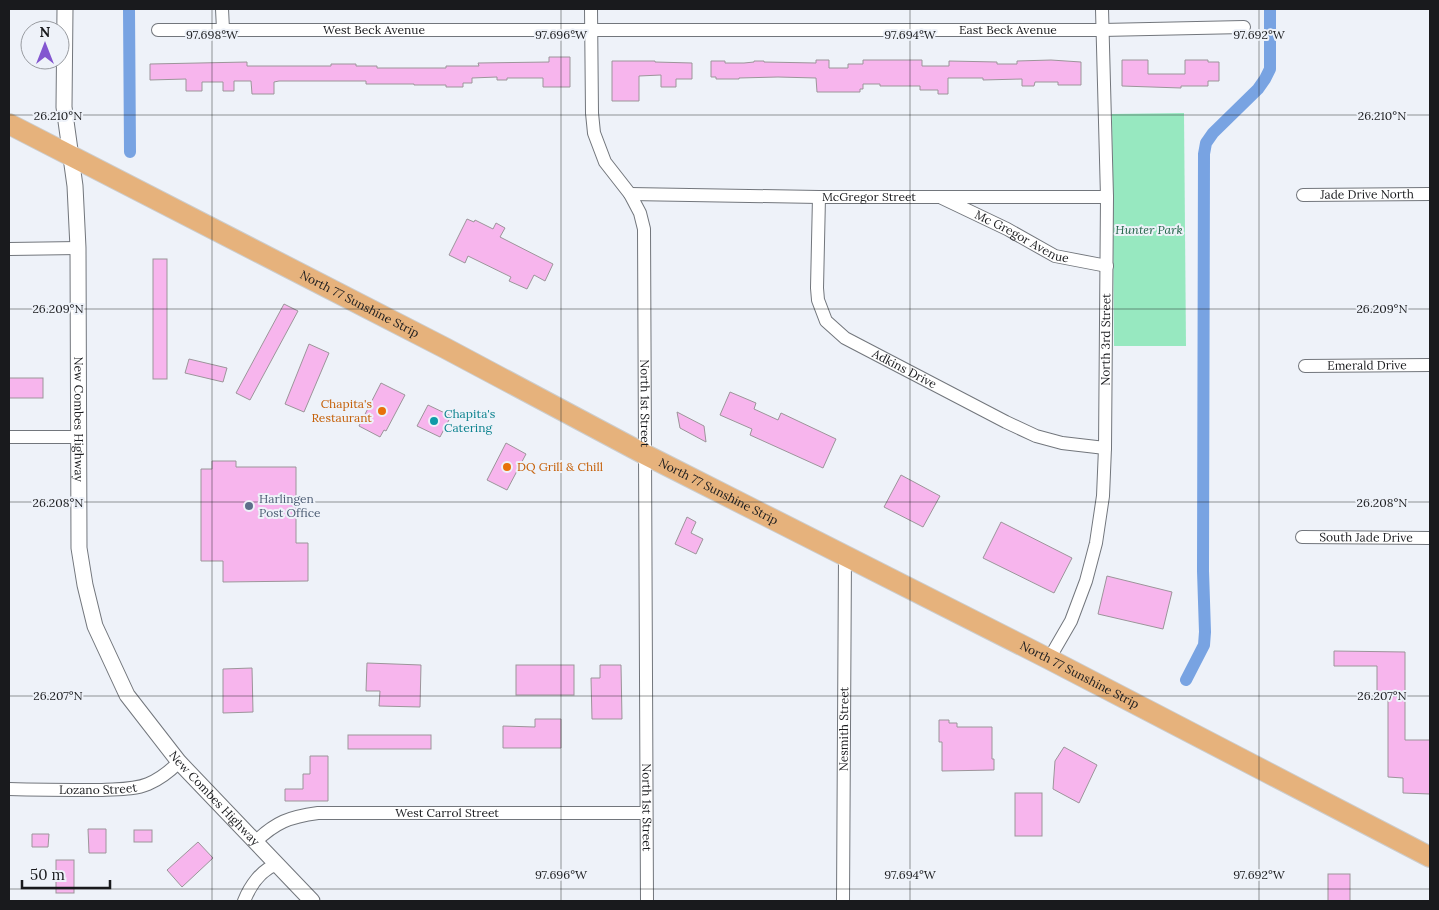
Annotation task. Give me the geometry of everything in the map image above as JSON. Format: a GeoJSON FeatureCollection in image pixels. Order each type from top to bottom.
{"type":"FeatureCollection","features":[{"type":"Feature","properties":{"kind":"main road","name":"North 77 Sunshine Strip"},"geometry":{"type":"LineString","coordinates":[[9,124],[437,344],[646,455],[1049,659],[1430,857]]}},
{"type":"Feature","properties":{"kind":"street","name":"New Combes Highway"},"geometry":{"type":"LineString","coordinates":[[65,9],[64,107],[75,186],[78,248],[80,548],[84,585],[95,626],[127,695],[179,762],[312,901]]}},
{"type":"Feature","properties":{"kind":"street"},"geometry":{"type":"LineString","coordinates":[[222,9],[223,29]]}},
{"type":"Feature","properties":{"kind":"street","name":"North 1st Street"},"geometry":{"type":"LineString","coordinates":[[591,9],[592,113],[594,132],[605,162],[630,194],[640,214],[644,229],[647,901]]}},
{"type":"Feature","properties":{"kind":"street","name":"North 3rd Street"},"geometry":{"type":"LineString","coordinates":[[1049,659],[1071,621],[1086,581],[1096,543],[1103,496],[1107,197],[1102,9]]}},
{"type":"Feature","properties":{"kind":"street","name":"East Beck Avenue"},"geometry":{"type":"LineString","coordinates":[[592,30],[1102,30],[1244,28]]}},
{"type":"Feature","properties":{"kind":"street","name":"West Beck Avenue"},"geometry":{"type":"LineString","coordinates":[[158,30],[592,30]]}},
{"type":"Feature","properties":{"kind":"street","name":"McGregor Street"},"geometry":{"type":"LineString","coordinates":[[630,194],[819,197],[1107,197]]}},
{"type":"Feature","properties":{"kind":"street","name":"Jade Drive North"},"geometry":{"type":"LineString","coordinates":[[1303,195],[1430,194]]}},
{"type":"Feature","properties":{"kind":"street","name":"Adkins Drive"},"geometry":{"type":"LineString","coordinates":[[819,197],[818,300],[826,321],[845,338],[1036,436],[1062,443],[1105,448]]}},
{"type":"Feature","properties":{"kind":"street","name":"Mc Gregor Avenue"},"geometry":{"type":"LineString","coordinates":[[940,197],[1007,229],[1054,256],[1107,266]]}},
{"type":"Feature","properties":{"kind":"street"},"geometry":{"type":"LineString","coordinates":[[9,249],[78,248]]}},
{"type":"Feature","properties":{"kind":"street","name":"Emerald Drive"},"geometry":{"type":"LineString","coordinates":[[1305,366],[1430,365]]}},
{"type":"Feature","properties":{"kind":"street"},"geometry":{"type":"LineString","coordinates":[[9,437],[79,437]]}},
{"type":"Feature","properties":{"kind":"street","name":"South Jade Drive"},"geometry":{"type":"LineString","coordinates":[[1302,537],[1430,538]]}},
{"type":"Feature","properties":{"kind":"street","name":"Nesmith Street"},"geometry":{"type":"LineString","coordinates":[[843,901],[845,556]]}},
{"type":"Feature","properties":{"kind":"street","name":"Lozano Street"},"geometry":{"type":"LineString","coordinates":[[9,789],[77,790],[141,787],[167,774],[179,762]]}},
{"type":"Feature","properties":{"kind":"street","name":"West Carrol Street"},"geometry":{"type":"LineString","coordinates":[[255,842],[267,831],[288,818],[318,813],[646,813]]}},
{"type":"Feature","properties":{"kind":"street"},"geometry":{"type":"LineString","coordinates":[[244,901],[248,891],[262,874],[276,864]]}},
{"type":"Feature","properties":{"kind":"green space","name":"Hunter Park"},"geometry":{"type":"Polygon","coordinates":[[[1184,113],[1186,346],[1114,346],[1112,114],[1184,113]]]}},
{"type":"Feature","properties":{"kind":"building"},"geometry":{"type":"Polygon","coordinates":[[[549,57],[570,57],[570,87],[543,87],[543,78],[507,78],[507,80],[497,80],[497,77],[472,78],[472,83],[463,83],[463,87],[366,84],[366,81],[279,81],[274,82],[274,94],[252,94],[251,81],[234,81],[234,91],[223,91],[223,82],[202,82],[202,91],[186,91],[186,79],[150,80],[150,64],[247,62],[247,66],[331,66],[331,64],[356,64],[356,66],[377,66],[377,68],[446,68],[446,66],[479,66],[478,63],[549,62],[549,57]]]}},
{"type":"Feature","properties":{"kind":"building"},"geometry":{"type":"Polygon","coordinates":[[[816,60],[829,60],[829,68],[848,68],[848,64],[863,64],[863,60],[922,60],[922,66],[949,66],[949,61],[997,62],[997,64],[1017,64],[1017,61],[1051,60],[1081,62],[1081,85],[1035,82],[1034,86],[1022,86],[1022,79],[983,80],[983,78],[948,78],[948,94],[938,94],[938,90],[920,90],[920,86],[880,86],[880,84],[863,84],[863,89],[860,89],[860,92],[817,92],[816,78],[716,79],[716,77],[711,77],[711,61],[725,61],[725,63],[764,61],[816,63],[816,60]]]}},
{"type":"Feature","properties":{"kind":"building"},"geometry":{"type":"Polygon","coordinates":[[[1122,60],[1148,60],[1148,74],[1185,74],[1185,60],[1219,62],[1219,81],[1208,81],[1208,86],[1181,86],[1181,88],[1122,86],[1122,60]]]}},
{"type":"Feature","properties":{"kind":"building"},"geometry":{"type":"Polygon","coordinates":[[[612,61],[692,63],[692,79],[676,79],[676,87],[661,87],[661,75],[639,76],[639,101],[612,101],[612,61]]]}},
{"type":"Feature","properties":{"kind":"building"},"geometry":{"type":"Polygon","coordinates":[[[467,219],[474,222],[475,220],[493,229],[496,223],[505,228],[500,237],[553,264],[545,281],[534,275],[527,289],[509,281],[511,277],[468,256],[465,263],[449,255],[467,219]]]}},
{"type":"Feature","properties":{"kind":"building"},"geometry":{"type":"Polygon","coordinates":[[[153,259],[167,259],[167,379],[153,379],[153,259]]]}},
{"type":"Feature","properties":{"kind":"building"},"geometry":{"type":"Polygon","coordinates":[[[284,304],[298,311],[250,400],[236,393],[284,304]]]}},
{"type":"Feature","properties":{"kind":"building"},"geometry":{"type":"Polygon","coordinates":[[[309,344],[329,353],[304,412],[285,404],[309,344]]]}},
{"type":"Feature","properties":{"kind":"building"},"geometry":{"type":"Polygon","coordinates":[[[189,359],[227,368],[223,382],[185,373],[189,359]]]}},
{"type":"Feature","properties":{"kind":"building"},"geometry":{"type":"Polygon","coordinates":[[[9,378],[43,378],[43,398],[9,398],[9,378]]]}},
{"type":"Feature","properties":{"kind":"building","name":"Chapita's Restaurant"},"geometry":{"type":"Polygon","coordinates":[[[381,383],[405,395],[386,431],[384,430],[380,437],[359,426],[381,383]]]}},
{"type":"Feature","properties":{"kind":"building"},"geometry":{"type":"Polygon","coordinates":[[[730,392],[756,403],[754,409],[778,420],[781,413],[836,439],[823,468],[750,435],[752,429],[720,415],[730,392]]]}},
{"type":"Feature","properties":{"kind":"building","name":"Chapita's Catering"},"geometry":{"type":"Polygon","coordinates":[[[428,405],[451,416],[440,437],[417,426],[428,405]]]}},
{"type":"Feature","properties":{"kind":"building"},"geometry":{"type":"Polygon","coordinates":[[[677,412],[704,426],[706,442],[680,428],[677,412]]]}},
{"type":"Feature","properties":{"kind":"building","name":"DQ Grill & Chill"},"geometry":{"type":"Polygon","coordinates":[[[506,443],[526,454],[507,490],[487,480],[506,443]]]}},
{"type":"Feature","properties":{"kind":"building","name":"Harlingen Post Office"},"geometry":{"type":"Polygon","coordinates":[[[212,461],[236,461],[236,467],[296,467],[296,543],[308,543],[308,581],[223,582],[223,561],[201,561],[201,469],[212,469],[212,461]]]}},
{"type":"Feature","properties":{"kind":"building"},"geometry":{"type":"Polygon","coordinates":[[[901,475],[940,496],[923,527],[884,507],[901,475]]]}},
{"type":"Feature","properties":{"kind":"building"},"geometry":{"type":"Polygon","coordinates":[[[687,517],[696,522],[691,533],[703,539],[696,554],[675,544],[687,517]]]}},
{"type":"Feature","properties":{"kind":"building"},"geometry":{"type":"Polygon","coordinates":[[[1001,522],[1072,558],[1054,593],[983,558],[1001,522]]]}},
{"type":"Feature","properties":{"kind":"building"},"geometry":{"type":"Polygon","coordinates":[[[1107,576],[1172,592],[1163,629],[1098,614],[1107,576]]]}},
{"type":"Feature","properties":{"kind":"building"},"geometry":{"type":"Polygon","coordinates":[[[1334,651],[1405,652],[1405,740],[1430,740],[1430,794],[1403,793],[1403,778],[1388,777],[1388,695],[1377,695],[1377,666],[1334,666],[1334,651]]]}},
{"type":"Feature","properties":{"kind":"building"},"geometry":{"type":"Polygon","coordinates":[[[367,663],[421,665],[420,707],[379,706],[380,691],[366,691],[367,663]]]}},
{"type":"Feature","properties":{"kind":"building"},"geometry":{"type":"Polygon","coordinates":[[[516,665],[574,665],[574,695],[516,695],[516,665]]]}},
{"type":"Feature","properties":{"kind":"building"},"geometry":{"type":"Polygon","coordinates":[[[600,665],[621,665],[622,719],[592,719],[591,678],[600,678],[600,665]]]}},
{"type":"Feature","properties":{"kind":"building"},"geometry":{"type":"Polygon","coordinates":[[[252,668],[253,712],[223,713],[223,669],[252,668]]]}},
{"type":"Feature","properties":{"kind":"building"},"geometry":{"type":"Polygon","coordinates":[[[535,719],[561,719],[561,748],[503,748],[503,726],[535,727],[535,719]]]}},
{"type":"Feature","properties":{"kind":"building"},"geometry":{"type":"Polygon","coordinates":[[[939,720],[949,720],[949,723],[957,723],[957,727],[992,727],[994,770],[942,771],[942,742],[939,742],[939,720]]]}},
{"type":"Feature","properties":{"kind":"building"},"geometry":{"type":"Polygon","coordinates":[[[348,735],[431,735],[431,749],[348,749],[348,735]]]}},
{"type":"Feature","properties":{"kind":"building"},"geometry":{"type":"Polygon","coordinates":[[[1064,747],[1097,765],[1079,803],[1053,789],[1055,761],[1064,747]]]}},
{"type":"Feature","properties":{"kind":"building"},"geometry":{"type":"Polygon","coordinates":[[[310,756],[328,756],[328,801],[285,801],[285,789],[303,789],[303,774],[310,774],[310,756]]]}},
{"type":"Feature","properties":{"kind":"building"},"geometry":{"type":"Polygon","coordinates":[[[1015,793],[1042,793],[1042,836],[1015,836],[1015,793]]]}},
{"type":"Feature","properties":{"kind":"building"},"geometry":{"type":"Polygon","coordinates":[[[88,829],[106,829],[106,853],[89,853],[88,829]]]}},
{"type":"Feature","properties":{"kind":"building"},"geometry":{"type":"Polygon","coordinates":[[[134,830],[152,830],[152,842],[134,842],[134,830]]]}},
{"type":"Feature","properties":{"kind":"building"},"geometry":{"type":"Polygon","coordinates":[[[32,834],[49,834],[48,847],[32,847],[32,834]]]}},
{"type":"Feature","properties":{"kind":"building"},"geometry":{"type":"Polygon","coordinates":[[[198,842],[213,858],[182,887],[167,870],[198,842]]]}},
{"type":"Feature","properties":{"kind":"building"},"geometry":{"type":"Polygon","coordinates":[[[56,860],[74,860],[74,893],[56,893],[56,860]]]}},
{"type":"Feature","properties":{"kind":"building"},"geometry":{"type":"Polygon","coordinates":[[[1328,874],[1350,874],[1350,901],[1328,901],[1328,874]]]}},
{"type":"Feature","properties":{"kind":"waterway"},"geometry":{"type":"LineString","coordinates":[[129,9],[130,152]]}},
{"type":"Feature","properties":{"kind":"waterway"},"geometry":{"type":"LineString","coordinates":[[1186,680],[1204,645],[1205,632],[1203,571],[1204,154],[1206,143],[1213,133],[1258,89],[1270,69],[1270,9]]}},
{"type":"Feature","properties":{"kind":"place","name":"Chapita's Restaurant"},"geometry":{"type":"Point","coordinates":[382,411]}},
{"type":"Feature","properties":{"kind":"place","name":"Chapita's Catering"},"geometry":{"type":"Point","coordinates":[434,421]}},
{"type":"Feature","properties":{"kind":"place","name":"DQ Grill & Chill"},"geometry":{"type":"Point","coordinates":[507,467]}},
{"type":"Feature","properties":{"kind":"place","name":"Harlingen Post Office"},"geometry":{"type":"Point","coordinates":[249,506]}}]}
